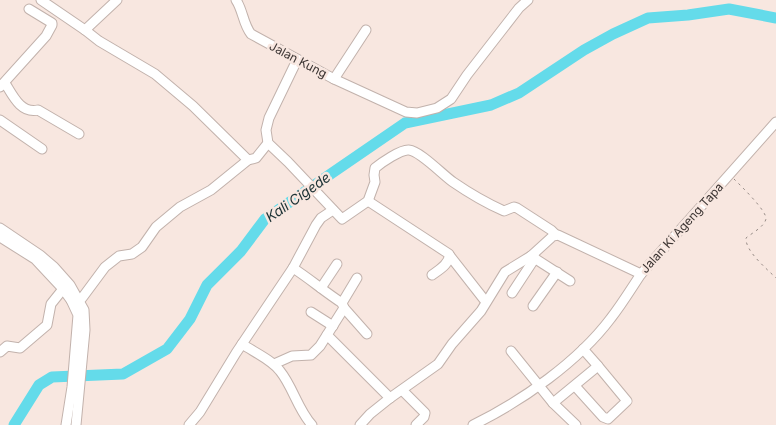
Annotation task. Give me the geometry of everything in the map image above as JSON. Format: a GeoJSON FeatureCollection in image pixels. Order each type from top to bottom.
{"type":"FeatureCollection","features":[{"type":"Feature","properties":{"kind":"street"},"geometry":{"type":"LineString","coordinates":[[41,0],[99,41],[155,74],[193,106],[248,160]]}},
{"type":"Feature","properties":{"kind":"street"},"geometry":{"type":"LineString","coordinates":[[85,30],[117,0]]}},
{"type":"Feature","properties":{"kind":"street","name":"Jalan Kung"},"geometry":{"type":"LineString","coordinates":[[240,2],[245,23],[251,34],[334,79],[406,112],[417,112],[437,108],[445,104],[456,94],[467,75],[518,8],[528,0]]}},
{"type":"Feature","properties":{"kind":"street"},"geometry":{"type":"LineString","coordinates":[[29,9],[52,24],[46,36],[2,85],[25,109],[32,112],[38,110],[79,134]]}},
{"type":"Feature","properties":{"kind":"street"},"geometry":{"type":"LineString","coordinates":[[334,79],[366,30]]}},
{"type":"Feature","properties":{"kind":"street"},"geometry":{"type":"LineString","coordinates":[[297,60],[268,118],[266,130],[268,143],[342,219],[368,201],[375,182],[375,168],[402,151],[408,150],[424,158],[462,188],[488,203],[504,211],[514,207],[517,208],[556,235],[641,274]]}},
{"type":"Feature","properties":{"kind":"street"},"geometry":{"type":"LineString","coordinates":[[0,120],[42,149]]}},
{"type":"Feature","properties":{"kind":"street","name":"Jalan Ki Ageng Tapa"},"geometry":{"type":"LineString","coordinates":[[473,425],[487,422],[540,385],[583,349],[611,319],[641,274],[776,122]]}},
{"type":"Feature","properties":{"kind":"street"},"geometry":{"type":"LineString","coordinates":[[75,300],[86,294],[105,267],[119,256],[132,254],[142,247],[156,227],[180,207],[211,190],[248,160],[256,158],[268,143]]}},
{"type":"Feature","properties":{"kind":"street"},"geometry":{"type":"LineString","coordinates":[[368,201],[419,233],[450,256],[486,302]]}},
{"type":"Feature","properties":{"kind":"street"},"geometry":{"type":"LineString","coordinates":[[192,424],[242,344],[293,268],[316,224],[333,210]]}},
{"type":"Feature","properties":{"kind":"street"},"geometry":{"type":"LineString","coordinates":[[0,228],[40,255],[70,285],[78,315],[78,356],[75,388],[76,425]]}},
{"type":"Feature","properties":{"kind":"street"},"geometry":{"type":"LineString","coordinates":[[512,293],[533,257],[556,235]]}},
{"type":"Feature","properties":{"kind":"street"},"geometry":{"type":"LineString","coordinates":[[0,237],[35,259],[75,300]]}},
{"type":"Feature","properties":{"kind":"street"},"geometry":{"type":"LineString","coordinates":[[432,275],[448,262],[450,256]]}},
{"type":"Feature","properties":{"kind":"street"},"geometry":{"type":"LineString","coordinates":[[533,257],[570,280]]}},
{"type":"Feature","properties":{"kind":"street"},"geometry":{"type":"LineString","coordinates":[[360,425],[390,398],[438,364],[452,344],[473,321],[505,272],[511,267],[533,257]]}},
{"type":"Feature","properties":{"kind":"street"},"geometry":{"type":"LineString","coordinates":[[321,288],[337,264]]}},
{"type":"Feature","properties":{"kind":"street"},"geometry":{"type":"LineString","coordinates":[[293,268],[314,282],[343,306],[367,334]]}},
{"type":"Feature","properties":{"kind":"street"},"geometry":{"type":"LineString","coordinates":[[533,306],[557,272]]}},
{"type":"Feature","properties":{"kind":"street"},"geometry":{"type":"LineString","coordinates":[[274,364],[292,356],[311,355],[333,326],[357,278]]}},
{"type":"Feature","properties":{"kind":"street"},"geometry":{"type":"LineString","coordinates":[[0,352],[7,346],[20,348],[44,328],[49,319],[51,304],[63,289]]}},
{"type":"Feature","properties":{"kind":"street"},"geometry":{"type":"LineString","coordinates":[[311,312],[333,326]]}},
{"type":"Feature","properties":{"kind":"street"},"geometry":{"type":"LineString","coordinates":[[327,336],[390,398]]}},
{"type":"Feature","properties":{"kind":"street"},"geometry":{"type":"LineString","coordinates":[[242,344],[274,364],[288,381],[312,425]]}},
{"type":"Feature","properties":{"kind":"street"},"geometry":{"type":"LineString","coordinates":[[575,386],[603,418],[608,419],[627,400],[583,349]]}},
{"type":"Feature","properties":{"kind":"street"},"geometry":{"type":"LineString","coordinates":[[510,351],[553,403],[576,425]]}},
{"type":"Feature","properties":{"kind":"street"},"geometry":{"type":"LineString","coordinates":[[553,403],[598,366]]}},
{"type":"Feature","properties":{"kind":"street"},"geometry":{"type":"LineString","coordinates":[[66,425],[75,388]]}},
{"type":"Feature","properties":{"kind":"street"},"geometry":{"type":"LineString","coordinates":[[402,390],[425,413],[424,417],[416,425]]}},
{"type":"Feature","properties":{"kind":"path"},"geometry":{"type":"LineString","coordinates":[[730,175],[764,212],[766,220],[745,241],[748,248],[776,278]]}},
{"type":"Feature","properties":{"kind":"waterway","name":"Kali Cigede"},"geometry":{"type":"LineString","coordinates":[[14,425],[39,385],[52,377],[123,374],[167,349],[190,319],[207,285],[241,251],[265,219],[405,123],[491,105],[519,93],[584,50],[648,18],[729,9],[776,18]]}}]}
